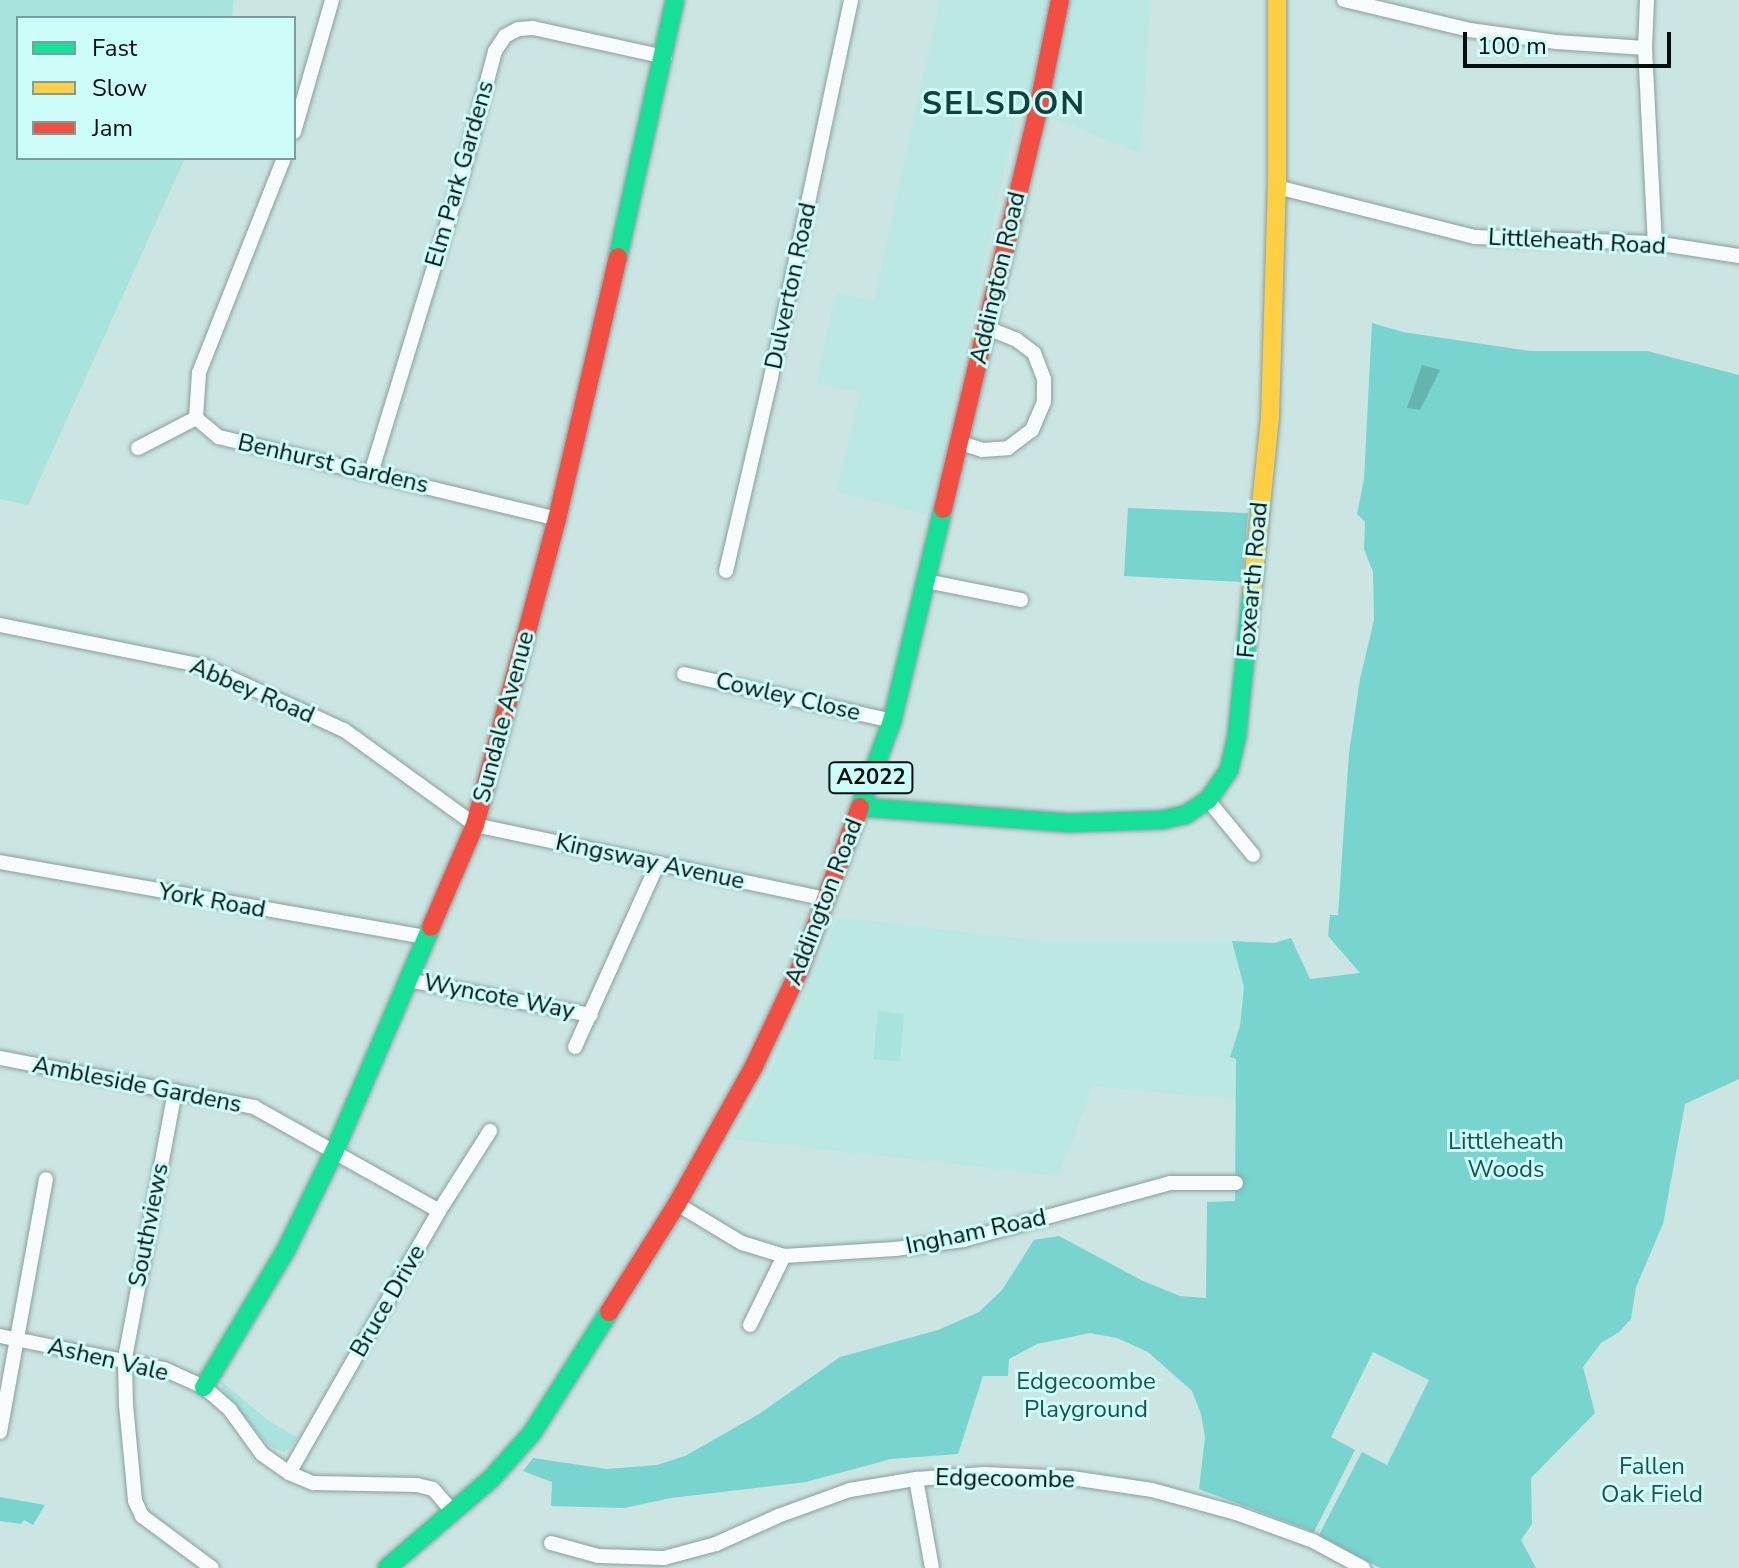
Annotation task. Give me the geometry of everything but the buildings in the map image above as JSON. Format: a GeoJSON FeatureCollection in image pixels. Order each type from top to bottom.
{"type":"FeatureCollection","features":[{"type":"Feature","properties":{"kind":"street"},"geometry":{"type":"LineString","coordinates":[[296,125],[332,0]]}},
{"type":"Feature","properties":{"kind":"street","name":"Sundale Avenue"},"geometry":{"type":"LineString","coordinates":[[204,1387],[286,1250],[335,1150],[475,825],[557,519],[665,57],[675,0]]}},
{"type":"Feature","properties":{"kind":"street","name":"Dulverton Road"},"geometry":{"type":"LineString","coordinates":[[726,571],[771,377],[851,0]]}},
{"type":"Feature","properties":{"kind":"street","name":"Addington Road"},"geometry":{"type":"LineString","coordinates":[[452,1511],[513,1457],[532,1433],[677,1204],[754,1066],[799,971],[892,721],[987,328],[1060,0]]}},
{"type":"Feature","properties":{"kind":"street","name":"Foxearth Road"},"geometry":{"type":"LineString","coordinates":[[1208,800],[1229,770],[1239,718],[1270,417],[1277,187],[1277,0]]}},
{"type":"Feature","properties":{"kind":"street"},"geometry":{"type":"LineString","coordinates":[[1344,0],[1470,30],[1556,42],[1645,48]]}},
{"type":"Feature","properties":{"kind":"street"},"geometry":{"type":"LineString","coordinates":[[1647,0],[1645,48],[1655,243]]}},
{"type":"Feature","properties":{"kind":"street","name":"Elm Park Gardens"},"geometry":{"type":"LineString","coordinates":[[371,473],[461,179],[495,51],[505,36],[518,29],[533,28],[665,57]]}},
{"type":"Feature","properties":{"kind":"street"},"geometry":{"type":"LineString","coordinates":[[138,448],[196,418],[199,373],[283,160]]}},
{"type":"Feature","properties":{"kind":"street","name":"Littleheath Road"},"geometry":{"type":"LineString","coordinates":[[1277,187],[1474,237],[1655,243],[1739,256]]}},
{"type":"Feature","properties":{"kind":"street"},"geometry":{"type":"LineString","coordinates":[[958,442],[982,450],[1008,448],[1032,430],[1044,402],[1044,379],[1034,353],[1017,340],[987,328]]}},
{"type":"Feature","properties":{"kind":"street","name":"Benhurst Gardens"},"geometry":{"type":"LineString","coordinates":[[196,418],[219,437],[557,519]]}},
{"type":"Feature","properties":{"kind":"street"},"geometry":{"type":"LineString","coordinates":[[926,581],[1021,600]]}},
{"type":"Feature","properties":{"kind":"street","name":"Abbey Road"},"geometry":{"type":"LineString","coordinates":[[0,625],[204,666],[344,730],[475,825]]}},
{"type":"Feature","properties":{"kind":"street","name":"Cowley Close"},"geometry":{"type":"LineString","coordinates":[[684,674],[892,721]]}},
{"type":"Feature","properties":{"kind":"street"},"geometry":{"type":"LineString","coordinates":[[861,807],[1068,823],[1161,820],[1185,815],[1208,800],[1253,855]]}},
{"type":"Feature","properties":{"kind":"street","name":"Kingsway Avenue"},"geometry":{"type":"LineString","coordinates":[[475,825],[825,899]]}},
{"type":"Feature","properties":{"kind":"street","name":"York Road"},"geometry":{"type":"LineString","coordinates":[[0,862],[425,937]]}},
{"type":"Feature","properties":{"kind":"street"},"geometry":{"type":"LineString","coordinates":[[575,1047],[657,865]]}},
{"type":"Feature","properties":{"kind":"street","name":"Wyncote Way"},"geometry":{"type":"LineString","coordinates":[[407,980],[591,1015]]}},
{"type":"Feature","properties":{"kind":"street","name":"Ambleside Gardens"},"geometry":{"type":"LineString","coordinates":[[0,1058],[254,1107],[439,1211]]}},
{"type":"Feature","properties":{"kind":"street","name":"Southviews"},"geometry":{"type":"LineString","coordinates":[[175,1091],[125,1359],[126,1405],[135,1501],[150,1525],[212,1568]]}},
{"type":"Feature","properties":{"kind":"street","name":"Bruce Drive"},"geometry":{"type":"LineString","coordinates":[[289,1473],[439,1211],[490,1131]]}},
{"type":"Feature","properties":{"kind":"street"},"geometry":{"type":"LineString","coordinates":[[0,1432],[46,1179]]}},
{"type":"Feature","properties":{"kind":"street","name":"Ingham Road"},"geometry":{"type":"LineString","coordinates":[[677,1204],[742,1243],[784,1256],[895,1249],[963,1240],[1170,1183],[1236,1183]]}},
{"type":"Feature","properties":{"kind":"street"},"geometry":{"type":"LineString","coordinates":[[750,1325],[784,1256]]}},
{"type":"Feature","properties":{"kind":"street","name":"Ashen Vale"},"geometry":{"type":"LineString","coordinates":[[0,1336],[164,1369],[204,1387],[230,1410],[262,1454],[289,1473],[313,1483],[417,1485],[433,1489],[452,1511]]}},
{"type":"Feature","properties":{"kind":"street","name":"Edgecoombe"},"geometry":{"type":"LineString","coordinates":[[551,1543],[598,1556],[664,1558],[716,1544],[778,1516],[850,1490],[916,1479],[984,1474],[1072,1478],[1152,1490],[1236,1513],[1313,1541],[1363,1568]]}},
{"type":"Feature","properties":{"kind":"street"},"geometry":{"type":"LineString","coordinates":[[916,1479],[932,1568]]}},
{"type":"Feature","properties":{"kind":"street","name":"A2022"},"geometry":{"type":"LineString","coordinates":[[391,1565],[452,1511]]}},
{"type":"Feature","properties":{"kind":"shaded area"},"geometry":{"type":"Polygon","coordinates":[[[0,0],[234,0],[232,16],[16,16],[16,160],[184,160],[28,505],[0,499],[0,0]]]}},
{"type":"Feature","properties":{"kind":"shaded area"},"geometry":{"type":"Polygon","coordinates":[[[940,0],[1150,0],[1141,154],[1019,104],[929,515],[836,492],[860,393],[816,383],[836,292],[874,301],[940,0]]]}},
{"type":"Feature","properties":{"kind":"shaded area"},"geometry":{"type":"Polygon","coordinates":[[[1422,365],[1440,370],[1420,410],[1407,408],[1422,365]]]}},
{"type":"Feature","properties":{"kind":"shaded area"},"geometry":{"type":"Polygon","coordinates":[[[838,917],[1041,941],[1232,941],[1244,987],[1240,1026],[1230,1057],[1236,1058],[1236,1100],[1093,1086],[1059,1176],[732,1139],[771,1071],[838,917]]]}},
{"type":"Feature","properties":{"kind":"shaded area"},"geometry":{"type":"Polygon","coordinates":[[[878,1011],[904,1014],[900,1061],[873,1059],[878,1011]]]}},
{"type":"Feature","properties":{"kind":"shaded area"},"geometry":{"type":"Polygon","coordinates":[[[221,1381],[269,1421],[298,1438],[289,1449],[284,1452],[269,1446],[222,1390],[221,1381]]]}},
{"type":"Feature","properties":{"kind":"green space","name":"Littleheath Woods"},"geometry":{"type":"Polygon","coordinates":[[[1372,323],[1403,332],[1530,351],[1647,351],[1739,375],[1739,1079],[1685,1104],[1663,1224],[1636,1287],[1631,1319],[1619,1332],[1601,1343],[1583,1367],[1595,1413],[1531,1478],[1532,1524],[1521,1540],[1536,1568],[1380,1568],[1319,1535],[1362,1452],[1387,1465],[1429,1380],[1373,1352],[1331,1437],[1355,1450],[1314,1532],[1199,1489],[1205,1437],[1201,1414],[1192,1391],[1148,1352],[1117,1338],[1090,1333],[1037,1344],[1009,1359],[1008,1376],[983,1376],[958,1454],[891,1459],[806,1482],[671,1498],[624,1508],[551,1506],[552,1482],[523,1471],[533,1458],[607,1469],[657,1465],[685,1456],[759,1414],[840,1357],[938,1330],[979,1312],[1002,1290],[1034,1240],[1059,1236],[1143,1281],[1180,1296],[1206,1298],[1207,1202],[1235,1201],[1236,1059],[1230,1057],[1240,1026],[1244,987],[1232,941],[1274,943],[1291,938],[1310,979],[1360,973],[1328,936],[1330,915],[1338,915],[1349,753],[1360,679],[1374,620],[1373,572],[1364,549],[1365,522],[1357,514],[1364,479],[1372,323]]]}},
{"type":"Feature","properties":{"kind":"green space"},"geometry":{"type":"Polygon","coordinates":[[[1128,508],[1248,513],[1242,582],[1124,576],[1128,508]]]}},
{"type":"Feature","properties":{"kind":"green space"},"geometry":{"type":"Polygon","coordinates":[[[0,1497],[45,1505],[33,1525],[24,1520],[21,1524],[0,1521],[0,1497]]]}},
{"type":"Feature","properties":{"kind":"traffic: fast"},"geometry":{"type":"LineString","coordinates":[[618,257],[675,0]]}},
{"type":"Feature","properties":{"kind":"traffic: fast"},"geometry":{"type":"LineString","coordinates":[[860,807],[892,721],[943,509]]}},
{"type":"Feature","properties":{"kind":"traffic: fast"},"geometry":{"type":"LineString","coordinates":[[861,807],[1068,823],[1161,820],[1185,815],[1208,800],[1229,770],[1237,734],[1252,592]]}},
{"type":"Feature","properties":{"kind":"traffic: fast"},"geometry":{"type":"LineString","coordinates":[[204,1387],[286,1250],[335,1150],[431,927]]}},
{"type":"Feature","properties":{"kind":"traffic: fast"},"geometry":{"type":"LineString","coordinates":[[387,1568],[491,1479],[532,1433],[609,1312]]}},
{"type":"Feature","properties":{"kind":"traffic: slow"},"geometry":{"type":"LineString","coordinates":[[1252,592],[1270,417],[1277,187],[1277,0]]}},
{"type":"Feature","properties":{"kind":"traffic: jam"},"geometry":{"type":"LineString","coordinates":[[943,509],[1037,114],[1060,0]]}},
{"type":"Feature","properties":{"kind":"traffic: jam"},"geometry":{"type":"LineString","coordinates":[[431,927],[475,825],[557,519],[618,257]]}},
{"type":"Feature","properties":{"kind":"traffic: jam"},"geometry":{"type":"LineString","coordinates":[[609,1312],[677,1204],[754,1066],[799,971],[860,807]]}},
{"type":"Feature","properties":{"kind":"district","name":"SELSDON"},"geometry":{"type":"Point","coordinates":[1004,104]}},
{"type":"Feature","properties":{"kind":"park label","name":"Edgecoombe Playground"},"geometry":{"type":"Point","coordinates":[1086,1396]}},
{"type":"Feature","properties":{"kind":"park label","name":"Fallen Oak Field"},"geometry":{"type":"Point","coordinates":[1652,1481]}}]}
